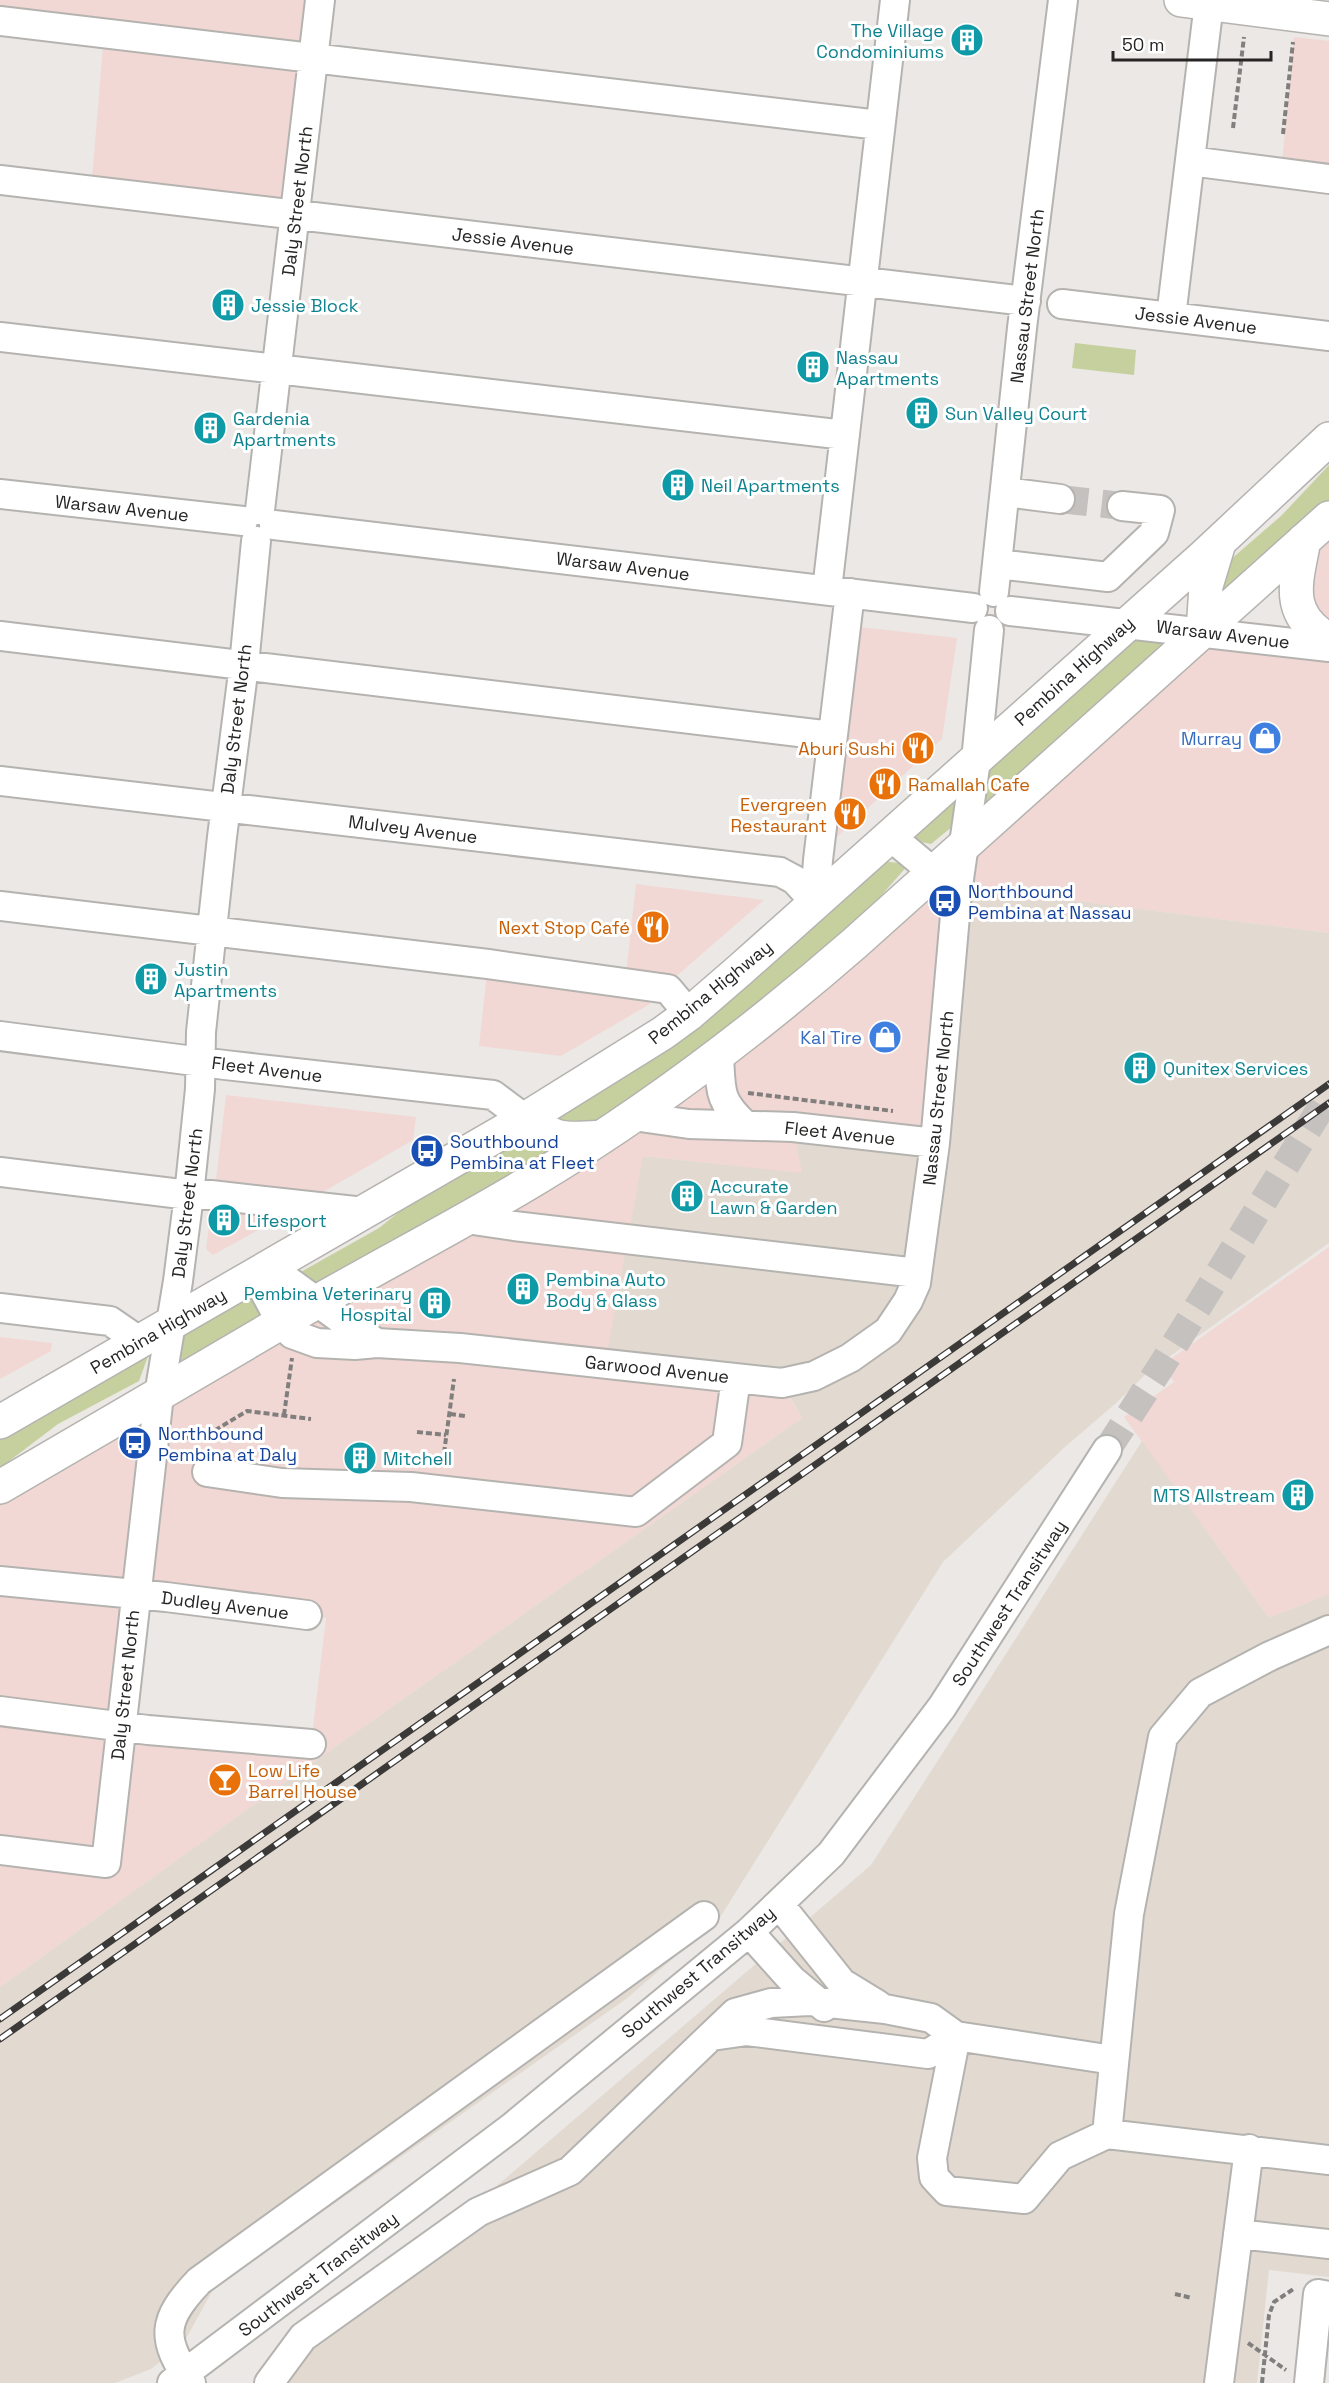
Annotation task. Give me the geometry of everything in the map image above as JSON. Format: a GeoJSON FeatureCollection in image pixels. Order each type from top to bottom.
{"type":"FeatureCollection","features":[{"type":"Feature","properties":{"kind":"main road"},"geometry":{"type":"LineString","coordinates":[[1211,2],[1329,19]]}},
{"type":"Feature","properties":{"kind":"main road","name":"Pembina Highway"},"geometry":{"type":"LineString","coordinates":[[0,1422],[525,1119],[640,1049],[689,1014],[976,760],[1329,439]]}},
{"type":"Feature","properties":{"kind":"main road"},"geometry":{"type":"LineString","coordinates":[[0,1487],[159,1395],[287,1337],[317,1302],[535,1179],[602,1137],[719,1055],[814,979],[945,883],[962,849],[1329,518]]}},
{"type":"Feature","properties":{"kind":"main road"},"geometry":{"type":"LineString","coordinates":[[1304,540],[1294,590],[1300,614],[1317,633],[1329,640]]}},
{"type":"Feature","properties":{"kind":"main road"},"geometry":{"type":"LineString","coordinates":[[1203,632],[1206,586],[1219,541]]}},
{"type":"Feature","properties":{"kind":"main road"},"geometry":{"type":"LineString","coordinates":[[525,1119],[549,1135],[569,1140],[602,1137]]}},
{"type":"Feature","properties":{"kind":"street","name":"Daly Street North"},"geometry":{"type":"LineString","coordinates":[[0,1850],[106,1863],[159,1395],[189,1196],[200,1089],[199,1061],[225,807],[244,665],[258,524],[320,0]]}},
{"type":"Feature","properties":{"kind":"street"},"geometry":{"type":"LineString","coordinates":[[815,902],[832,736],[845,435],[895,0]]}},
{"type":"Feature","properties":{"kind":"street","name":"Nassau Street North"},"geometry":{"type":"LineString","coordinates":[[962,849],[976,760],[1026,301],[1063,0]]}},
{"type":"Feature","properties":{"kind":"street"},"geometry":{"type":"LineString","coordinates":[[1171,317],[1211,2]]}},
{"type":"Feature","properties":{"kind":"street"},"geometry":{"type":"LineString","coordinates":[[0,21],[879,125]]}},
{"type":"Feature","properties":{"kind":"street"},"geometry":{"type":"LineString","coordinates":[[1190,161],[1329,179]]}},
{"type":"Feature","properties":{"kind":"street","name":"Jessie Avenue"},"geometry":{"type":"LineString","coordinates":[[0,180],[1026,301]]}},
{"type":"Feature","properties":{"kind":"street","name":"Jessie Avenue"},"geometry":{"type":"LineString","coordinates":[[1062,304],[1329,336]]}},
{"type":"Feature","properties":{"kind":"street"},"geometry":{"type":"LineString","coordinates":[[0,337],[845,435]]}},
{"type":"Feature","properties":{"kind":"street"},"geometry":{"type":"LineString","coordinates":[[1005,492],[1060,499]]}},
{"type":"Feature","properties":{"kind":"street","name":"Warsaw Avenue"},"geometry":{"type":"LineString","coordinates":[[0,494],[1329,647]]}},
{"type":"Feature","properties":{"kind":"street"},"geometry":{"type":"LineString","coordinates":[[998,564],[1108,577],[1154,533],[1160,510],[1122,506]]}},
{"type":"Feature","properties":{"kind":"street"},"geometry":{"type":"LineString","coordinates":[[0,636],[832,736]]}},
{"type":"Feature","properties":{"kind":"street","name":"Mulvey Avenue"},"geometry":{"type":"LineString","coordinates":[[0,781],[780,872],[795,880],[815,902]]}},
{"type":"Feature","properties":{"kind":"street"},"geometry":{"type":"LineString","coordinates":[[890,836],[945,883]]}},
{"type":"Feature","properties":{"kind":"street","name":"Nassau Street North"},"geometry":{"type":"LineString","coordinates":[[908,1301],[917,1273],[934,1143],[945,883]]}},
{"type":"Feature","properties":{"kind":"street"},"geometry":{"type":"LineString","coordinates":[[0,906],[488,964],[668,989],[689,1014]]}},
{"type":"Feature","properties":{"kind":"street","name":"Fleet Avenue"},"geometry":{"type":"LineString","coordinates":[[0,1036],[493,1095],[525,1119]]}},
{"type":"Feature","properties":{"kind":"street"},"geometry":{"type":"LineString","coordinates":[[719,1055],[720,1092],[732,1113],[745,1125]]}},
{"type":"Feature","properties":{"kind":"street","name":"Fleet Avenue"},"geometry":{"type":"LineString","coordinates":[[633,1116],[689,1124],[793,1127],[934,1143]]}},
{"type":"Feature","properties":{"kind":"street"},"geometry":{"type":"LineString","coordinates":[[0,1172],[189,1196],[212,1195],[364,1212]]}},
{"type":"Feature","properties":{"kind":"street"},"geometry":{"type":"LineString","coordinates":[[466,1219],[917,1273]]}},
{"type":"Feature","properties":{"kind":"street","name":"Garwood Avenue"},"geometry":{"type":"LineString","coordinates":[[262,1270],[317,1302],[377,1343]]}},
{"type":"Feature","properties":{"kind":"street","name":"Garwood Avenue"},"geometry":{"type":"LineString","coordinates":[[262,1270],[287,1337],[292,1334],[317,1343],[355,1345],[377,1343],[460,1348],[782,1383],[814,1376],[850,1358],[888,1331],[908,1301]]}},
{"type":"Feature","properties":{"kind":"street"},"geometry":{"type":"LineString","coordinates":[[0,1308],[110,1321],[139,1341]]}},
{"type":"Feature","properties":{"kind":"street"},"geometry":{"type":"LineString","coordinates":[[207,1472],[282,1483],[411,1487],[636,1512],[727,1443],[736,1378]]}},
{"type":"Feature","properties":{"kind":"street","name":"Southwest Transitway"},"geometry":{"type":"LineString","coordinates":[[183,2380],[511,2128],[749,1932],[831,1854],[942,1707],[1107,1450]]}},
{"type":"Feature","properties":{"kind":"street","name":"Dudley Avenue"},"geometry":{"type":"LineString","coordinates":[[0,1581],[135,1594],[307,1615]]}},
{"type":"Feature","properties":{"kind":"street"},"geometry":{"type":"LineString","coordinates":[[1107,2133],[1129,1914],[1163,1737],[1200,1693],[1270,1656],[1329,1630]]}},
{"type":"Feature","properties":{"kind":"street"},"geometry":{"type":"LineString","coordinates":[[0,1711],[121,1726],[311,1744]]}},
{"type":"Feature","properties":{"kind":"street"},"geometry":{"type":"LineString","coordinates":[[780,1904],[842,1983],[885,2009]]}},
{"type":"Feature","properties":{"kind":"street"},"geometry":{"type":"LineString","coordinates":[[183,2380],[171,2342],[169,2324],[181,2300],[199,2281],[704,1916]]}},
{"type":"Feature","properties":{"kind":"street"},"geometry":{"type":"LineString","coordinates":[[749,1932],[792,1980],[818,2002],[839,2019],[891,2048]]}},
{"type":"Feature","properties":{"kind":"street"},"geometry":{"type":"LineString","coordinates":[[269,2383],[303,2337],[478,2212],[570,2171],[735,2013],[771,2003],[818,2002],[885,2009],[931,2018],[956,2036],[1113,2060]]}},
{"type":"Feature","properties":{"kind":"street"},"geometry":{"type":"LineString","coordinates":[[712,2036],[747,2031],[928,2054],[956,2036]]}},
{"type":"Feature","properties":{"kind":"street"},"geometry":{"type":"LineString","coordinates":[[956,2036],[932,2158],[934,2177],[947,2191],[1024,2199],[1060,2156],[1107,2133],[1329,2160]]}},
{"type":"Feature","properties":{"kind":"street"},"geometry":{"type":"LineString","coordinates":[[1219,2383],[1249,2149]]}},
{"type":"Feature","properties":{"kind":"street"},"geometry":{"type":"LineString","coordinates":[[1238,2234],[1329,2244]]}},
{"type":"Feature","properties":{"kind":"street"},"geometry":{"type":"LineString","coordinates":[[1302,2380],[1318,2294],[1329,2296]]}},
{"type":"Feature","properties":{"kind":"path"},"geometry":{"type":"LineString","coordinates":[[1233,128],[1244,37]]}},
{"type":"Feature","properties":{"kind":"path"},"geometry":{"type":"LineString","coordinates":[[1283,134],[1293,42]]}},
{"type":"Feature","properties":{"kind":"path"},"geometry":{"type":"LineString","coordinates":[[743,1093],[893,1111]]}},
{"type":"Feature","properties":{"kind":"path"},"geometry":{"type":"LineString","coordinates":[[284,1415],[287,1337]]}},
{"type":"Feature","properties":{"kind":"path"},"geometry":{"type":"LineString","coordinates":[[444,1453],[454,1379]]}},
{"type":"Feature","properties":{"kind":"path"},"geometry":{"type":"LineString","coordinates":[[182,1437],[199,1440],[247,1411],[311,1419]]}},
{"type":"Feature","properties":{"kind":"path"},"geometry":{"type":"LineString","coordinates":[[450,1414],[465,1416]]}},
{"type":"Feature","properties":{"kind":"path"},"geometry":{"type":"LineString","coordinates":[[417,1432],[447,1436]]}},
{"type":"Feature","properties":{"kind":"path"},"geometry":{"type":"LineString","coordinates":[[1262,2383],[1269,2315],[1274,2302],[1299,2286]]}},
{"type":"Feature","properties":{"kind":"path"},"geometry":{"type":"LineString","coordinates":[[1175,2294],[1191,2298]]}},
{"type":"Feature","properties":{"kind":"path"},"geometry":{"type":"LineString","coordinates":[[1226,2327],[1302,2380]]}},
{"type":"Feature","properties":{"kind":"shaded area"},"geometry":{"type":"Polygon","coordinates":[[[0,0],[320,0],[295,215],[91,191],[104,34],[0,21],[0,0]]]}},
{"type":"Feature","properties":{"kind":"shaded area"},"geometry":{"type":"Polygon","coordinates":[[[1294,37],[1329,41],[1329,179],[1281,173],[1294,37]]]}},
{"type":"Feature","properties":{"kind":"shaded area"},"geometry":{"type":"Polygon","coordinates":[[[1329,518],[1329,640],[1317,633],[1304,540],[1329,518]]]}},
{"type":"Feature","properties":{"kind":"shaded area"},"geometry":{"type":"Polygon","coordinates":[[[851,626],[957,638],[942,739],[826,847],[851,626]]]}},
{"type":"Feature","properties":{"kind":"shaded area"},"geometry":{"type":"Polygon","coordinates":[[[1203,632],[1329,647],[1329,933],[964,887],[935,1143],[793,1127],[803,1174],[644,1156],[802,1418],[308,1766],[0,1987],[0,1487],[602,1137],[1203,632]],[[135,1595],[121,1726],[311,1744],[326,1618],[135,1595]]]}},
{"type":"Feature","properties":{"kind":"shaded area"},"geometry":{"type":"Polygon","coordinates":[[[636,884],[764,900],[672,980],[626,974],[636,884]]]}},
{"type":"Feature","properties":{"kind":"shaded area"},"geometry":{"type":"Polygon","coordinates":[[[964,887],[1329,933],[1329,1243],[1148,1372],[943,1562],[719,1919],[626,1999],[214,2288],[183,2344],[151,2369],[115,2383],[0,2383],[0,1987],[308,1766],[802,1418],[782,1383],[605,1364],[643,1156],[802,1173],[793,1127],[934,1143],[964,887]]]}},
{"type":"Feature","properties":{"kind":"shaded area"},"geometry":{"type":"Polygon","coordinates":[[[487,973],[643,992],[650,1004],[561,1056],[479,1046],[487,973]]]}},
{"type":"Feature","properties":{"kind":"shaded area"},"geometry":{"type":"Polygon","coordinates":[[[226,1095],[416,1117],[413,1140],[311,1199],[215,1188],[226,1095]]]}},
{"type":"Feature","properties":{"kind":"shaded area","name":"Lifesport"},"geometry":{"type":"Polygon","coordinates":[[[212,1202],[289,1213],[213,1255],[206,1249],[212,1202]]]}},
{"type":"Feature","properties":{"kind":"shaded area"},"geometry":{"type":"Polygon","coordinates":[[[1329,1247],[1329,1594],[1269,1618],[1124,1417],[1174,1382],[1162,1365],[1329,1247]]]}},
{"type":"Feature","properties":{"kind":"shaded area"},"geometry":{"type":"Polygon","coordinates":[[[0,1337],[52,1343],[51,1351],[0,1379],[0,1337]]]}},
{"type":"Feature","properties":{"kind":"shaded area"},"geometry":{"type":"Polygon","coordinates":[[[1142,1441],[1269,1618],[1329,1594],[1329,2277],[1269,2270],[1257,2383],[267,2383],[871,1865],[1142,1441]]]}},
{"type":"Feature","properties":{"kind":"green space"},"geometry":{"type":"Polygon","coordinates":[[[1075,343],[1136,350],[1134,375],[1072,368],[1075,343]]]}},
{"type":"Feature","properties":{"kind":"green space"},"geometry":{"type":"Polygon","coordinates":[[[1329,465],[1329,501],[1220,599],[1222,567],[1282,515],[1329,465]]]}},
{"type":"Feature","properties":{"kind":"green space"},"geometry":{"type":"Polygon","coordinates":[[[1134,632],[1177,638],[982,812],[986,770],[1134,632]]]}},
{"type":"Feature","properties":{"kind":"green space"},"geometry":{"type":"Polygon","coordinates":[[[956,794],[953,826],[931,844],[906,839],[956,794]]]}},
{"type":"Feature","properties":{"kind":"green space"},"geometry":{"type":"Polygon","coordinates":[[[880,861],[909,864],[857,923],[761,1009],[589,1132],[547,1121],[880,861]]]}},
{"type":"Feature","properties":{"kind":"green space"},"geometry":{"type":"Polygon","coordinates":[[[524,1133],[555,1150],[320,1286],[299,1273],[379,1228],[424,1192],[524,1133]]]}},
{"type":"Feature","properties":{"kind":"green space"},"geometry":{"type":"Polygon","coordinates":[[[256,1291],[261,1320],[174,1370],[182,1332],[256,1291]]]}},
{"type":"Feature","properties":{"kind":"green space"},"geometry":{"type":"Polygon","coordinates":[[[151,1348],[139,1381],[58,1424],[0,1468],[0,1435],[151,1348]]]}},
{"type":"Feature","properties":{"kind":"tunnel"},"geometry":{"type":"LineString","coordinates":[[1060,499],[1122,506]]}},
{"type":"Feature","properties":{"kind":"tunnel"},"geometry":{"type":"LineString","coordinates":[[1107,1450],[1329,1095]]}},
{"type":"Feature","properties":{"kind":"railway"},"geometry":{"type":"LineString","coordinates":[[0,2019],[1329,1084]]}},
{"type":"Feature","properties":{"kind":"railway"},"geometry":{"type":"LineString","coordinates":[[0,2039],[1329,1103]]}},
{"type":"Feature","properties":{"kind":"place","name":"The Village Condominiums"},"geometry":{"type":"Point","coordinates":[967,40]}},
{"type":"Feature","properties":{"kind":"place","name":"Jessie Block"},"geometry":{"type":"Point","coordinates":[228,305]}},
{"type":"Feature","properties":{"kind":"place","name":"Nassau Apartments"},"geometry":{"type":"Point","coordinates":[813,367]}},
{"type":"Feature","properties":{"kind":"place","name":"Sun Valley Court"},"geometry":{"type":"Point","coordinates":[922,413]}},
{"type":"Feature","properties":{"kind":"place","name":"Gardenia Apartments"},"geometry":{"type":"Point","coordinates":[210,428]}},
{"type":"Feature","properties":{"kind":"place","name":"Neil Apartments"},"geometry":{"type":"Point","coordinates":[678,485]}},
{"type":"Feature","properties":{"kind":"place","name":"Murray"},"geometry":{"type":"Point","coordinates":[1265,738]}},
{"type":"Feature","properties":{"kind":"place","name":"Aburi Sushi"},"geometry":{"type":"Point","coordinates":[918,748]}},
{"type":"Feature","properties":{"kind":"place","name":"Ramallah Cafe"},"geometry":{"type":"Point","coordinates":[885,784]}},
{"type":"Feature","properties":{"kind":"place","name":"Evergreen Restaurant"},"geometry":{"type":"Point","coordinates":[850,814]}},
{"type":"Feature","properties":{"kind":"place","name":"Northbound Pembina at Nassau"},"geometry":{"type":"Point","coordinates":[945,901]}},
{"type":"Feature","properties":{"kind":"place","name":"Next Stop Café"},"geometry":{"type":"Point","coordinates":[653,927]}},
{"type":"Feature","properties":{"kind":"place","name":"Justin Apartments"},"geometry":{"type":"Point","coordinates":[151,979]}},
{"type":"Feature","properties":{"kind":"place","name":"Kal Tire"},"geometry":{"type":"Point","coordinates":[885,1037]}},
{"type":"Feature","properties":{"kind":"place","name":"Qunitex Services"},"geometry":{"type":"Point","coordinates":[1140,1068]}},
{"type":"Feature","properties":{"kind":"place","name":"Southbound Pembina at Fleet"},"geometry":{"type":"Point","coordinates":[427,1151]}},
{"type":"Feature","properties":{"kind":"place","name":"Accurate Lawn & Garden"},"geometry":{"type":"Point","coordinates":[687,1196]}},
{"type":"Feature","properties":{"kind":"place","name":"Lifesport"},"geometry":{"type":"Point","coordinates":[224,1220]}},
{"type":"Feature","properties":{"kind":"place","name":"Pembina Auto Body & Glass"},"geometry":{"type":"Point","coordinates":[523,1289]}},
{"type":"Feature","properties":{"kind":"place","name":"Pembina Veterinary Hospital"},"geometry":{"type":"Point","coordinates":[435,1303]}},
{"type":"Feature","properties":{"kind":"place","name":"Northbound Pembina at Daly"},"geometry":{"type":"Point","coordinates":[135,1443]}},
{"type":"Feature","properties":{"kind":"place","name":"Mitchell"},"geometry":{"type":"Point","coordinates":[360,1458]}},
{"type":"Feature","properties":{"kind":"place","name":"MTS Allstream"},"geometry":{"type":"Point","coordinates":[1298,1495]}},
{"type":"Feature","properties":{"kind":"place","name":"Low Life Barrel House"},"geometry":{"type":"Point","coordinates":[225,1780]}}]}
